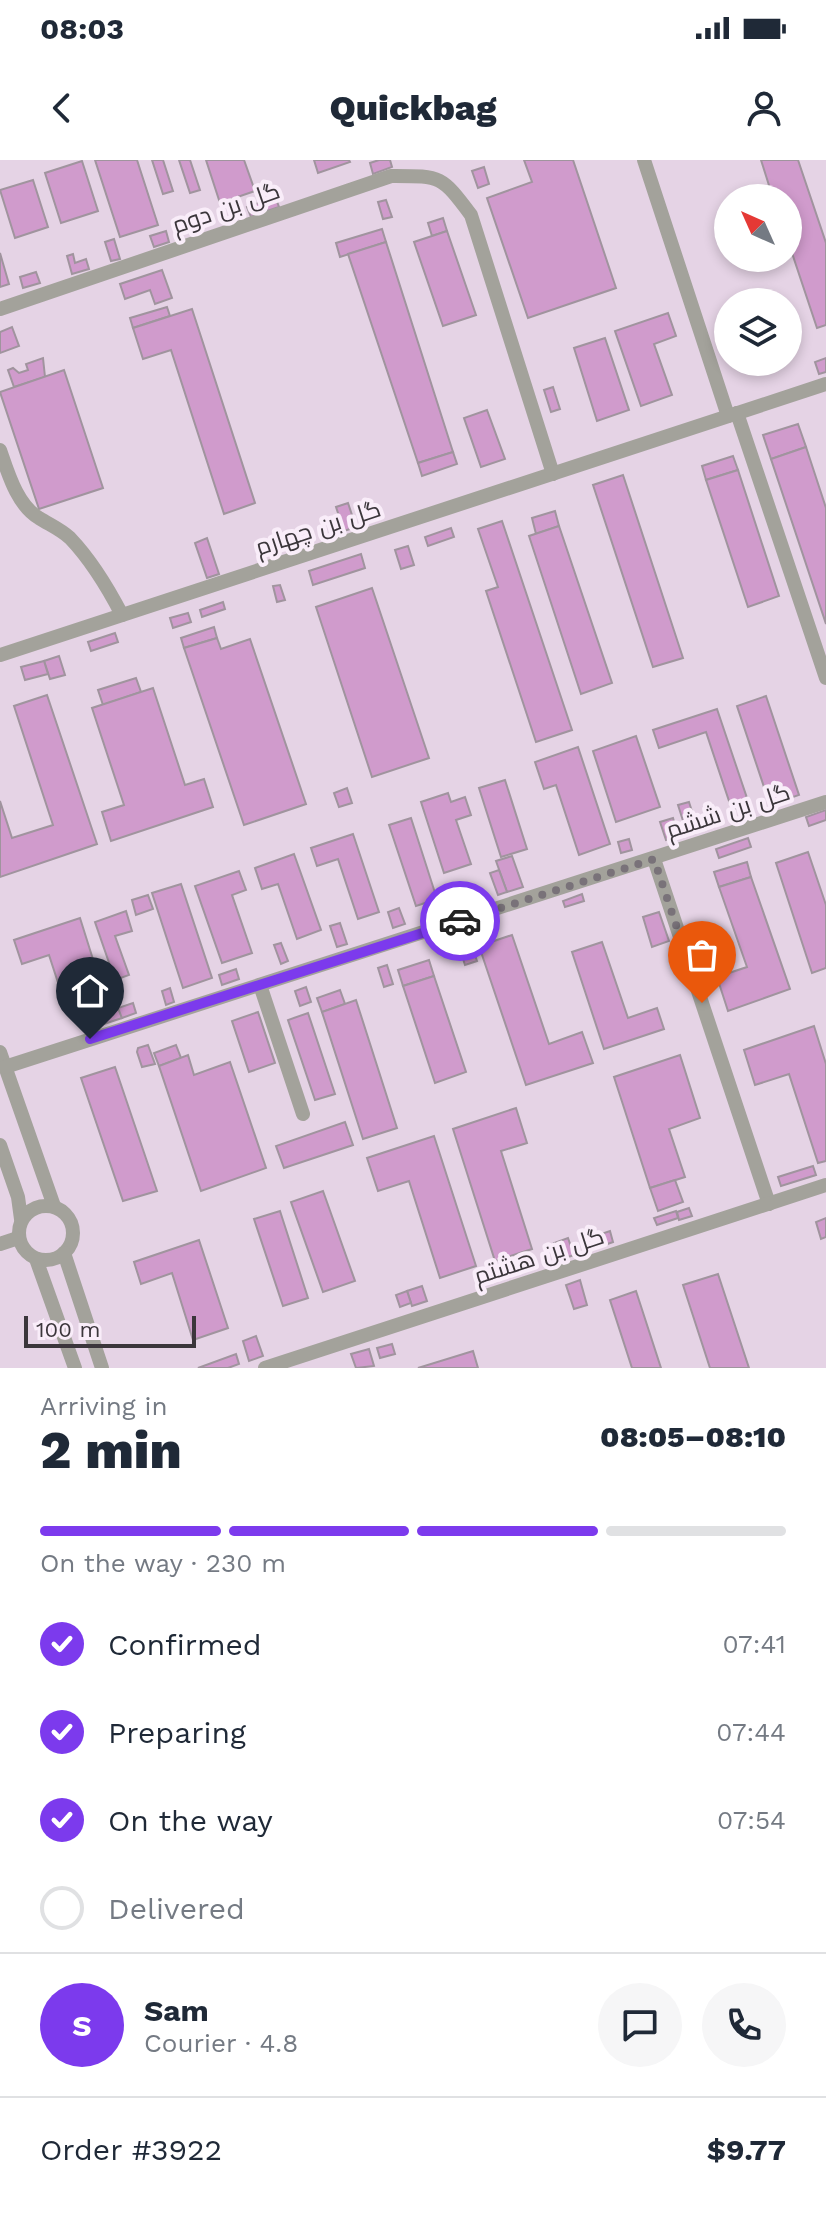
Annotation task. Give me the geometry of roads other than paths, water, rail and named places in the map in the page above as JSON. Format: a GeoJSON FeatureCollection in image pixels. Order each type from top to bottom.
{"type":"FeatureCollection","features":[{"type":"Feature","properties":{"kind":"street"},"geometry":{"type":"LineString","coordinates":[[644,160],[826,678]]}},
{"type":"Feature","properties":{"kind":"street","name":"گل بن دوم"},"geometry":{"type":"LineString","coordinates":[[0,309],[391,176],[427,176],[448,184],[471,215],[553,474]]}},
{"type":"Feature","properties":{"kind":"street","name":"گل بن چهارم"},"geometry":{"type":"LineString","coordinates":[[0,655],[826,384]]}},
{"type":"Feature","properties":{"kind":"street"},"geometry":{"type":"LineString","coordinates":[[0,450],[23,504],[37,518],[56,526],[72,540],[97,572],[122,615]]}},
{"type":"Feature","properties":{"kind":"street","name":"گل بن ششم"},"geometry":{"type":"LineString","coordinates":[[2,1060],[260,985],[826,802]]}},
{"type":"Feature","properties":{"kind":"street"},"geometry":{"type":"LineString","coordinates":[[654,859],[769,1204]]}},
{"type":"Feature","properties":{"kind":"street"},"geometry":{"type":"LineString","coordinates":[[260,985],[303,1114]]}},
{"type":"Feature","properties":{"kind":"street"},"geometry":{"type":"LineString","coordinates":[[0,1145],[18,1197],[21,1219],[18,1238],[28,1254],[36,1259],[51,1260],[64,1253],[73,1231],[68,1216],[54,1206],[2,1060]]}},
{"type":"Feature","properties":{"kind":"street","name":"گل بن هشتم"},"geometry":{"type":"LineString","coordinates":[[265,1368],[826,1185]]}},
{"type":"Feature","properties":{"kind":"street"},"geometry":{"type":"LineString","coordinates":[[21,1219],[36,1207],[54,1206]]}},
{"type":"Feature","properties":{"kind":"street"},"geometry":{"type":"LineString","coordinates":[[0,1244],[18,1238]]}},
{"type":"Feature","properties":{"kind":"street"},"geometry":{"type":"LineString","coordinates":[[64,1253],[102,1368]]}},
{"type":"Feature","properties":{"kind":"street"},"geometry":{"type":"LineString","coordinates":[[36,1259],[75,1368]]}}]}
